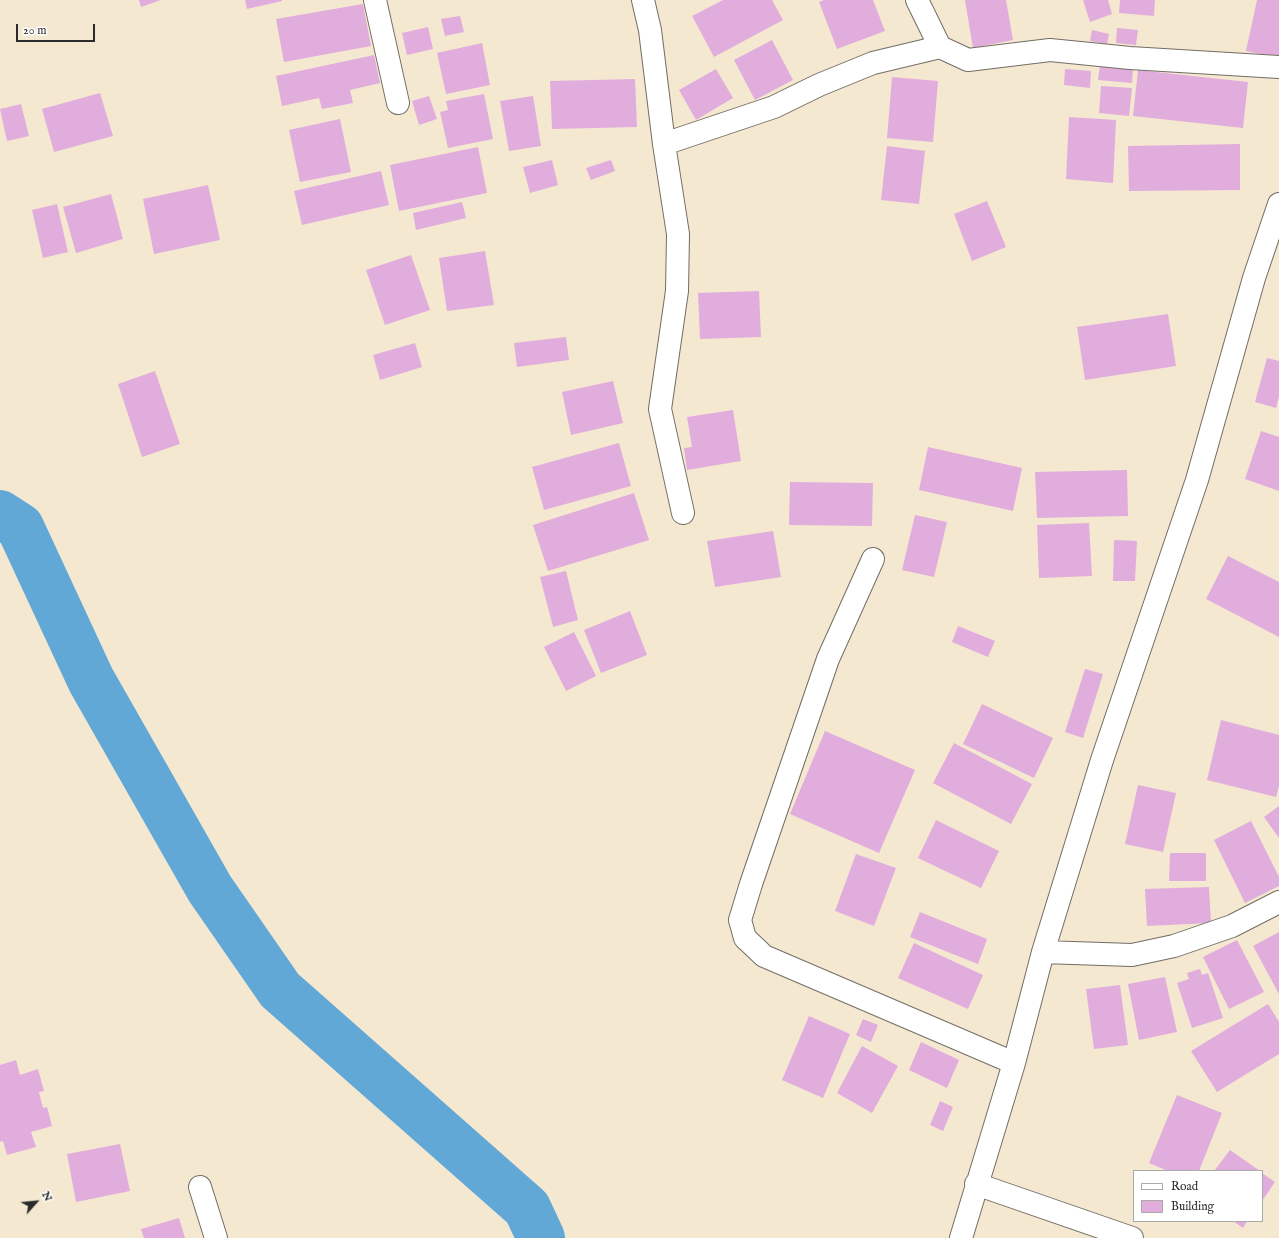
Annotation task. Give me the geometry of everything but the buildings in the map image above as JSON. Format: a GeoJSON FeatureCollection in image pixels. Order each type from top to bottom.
{"type":"FeatureCollection","features":[{"type":"Feature","properties":{"kind":"street"},"geometry":{"type":"LineString","coordinates":[[376,0],[398,103]]}},
{"type":"Feature","properties":{"kind":"street"},"geometry":{"type":"LineString","coordinates":[[643,0],[650,30],[664,144],[678,234],[677,290],[660,409],[683,513]]}},
{"type":"Feature","properties":{"kind":"street"},"geometry":{"type":"LineString","coordinates":[[917,0],[940,47],[968,60],[1050,50],[1130,58],[1279,67]]}},
{"type":"Feature","properties":{"kind":"street"},"geometry":{"type":"LineString","coordinates":[[664,144],[774,107],[819,85],[873,64],[940,47]]}},
{"type":"Feature","properties":{"kind":"street"},"geometry":{"type":"LineString","coordinates":[[961,1238],[976,1184],[1014,1063],[1043,952],[1102,760],[1196,480],[1254,278],[1279,204]]}},
{"type":"Feature","properties":{"kind":"street"},"geometry":{"type":"LineString","coordinates":[[873,559],[828,659],[751,884],[740,920],[745,938],[764,956],[1014,1063]]}},
{"type":"Feature","properties":{"kind":"street"},"geometry":{"type":"LineString","coordinates":[[1043,952],[1132,955],[1174,946],[1232,926],[1279,902]]}},
{"type":"Feature","properties":{"kind":"street"},"geometry":{"type":"LineString","coordinates":[[976,1184],[1132,1238]]}},
{"type":"Feature","properties":{"kind":"street"},"geometry":{"type":"LineString","coordinates":[[200,1187],[216,1238]]}},
{"type":"Feature","properties":{"kind":"waterway"},"geometry":{"type":"LineString","coordinates":[[0,514],[20,527],[91,680],[210,889],[280,990],[527,1208],[541,1238]]}}]}
